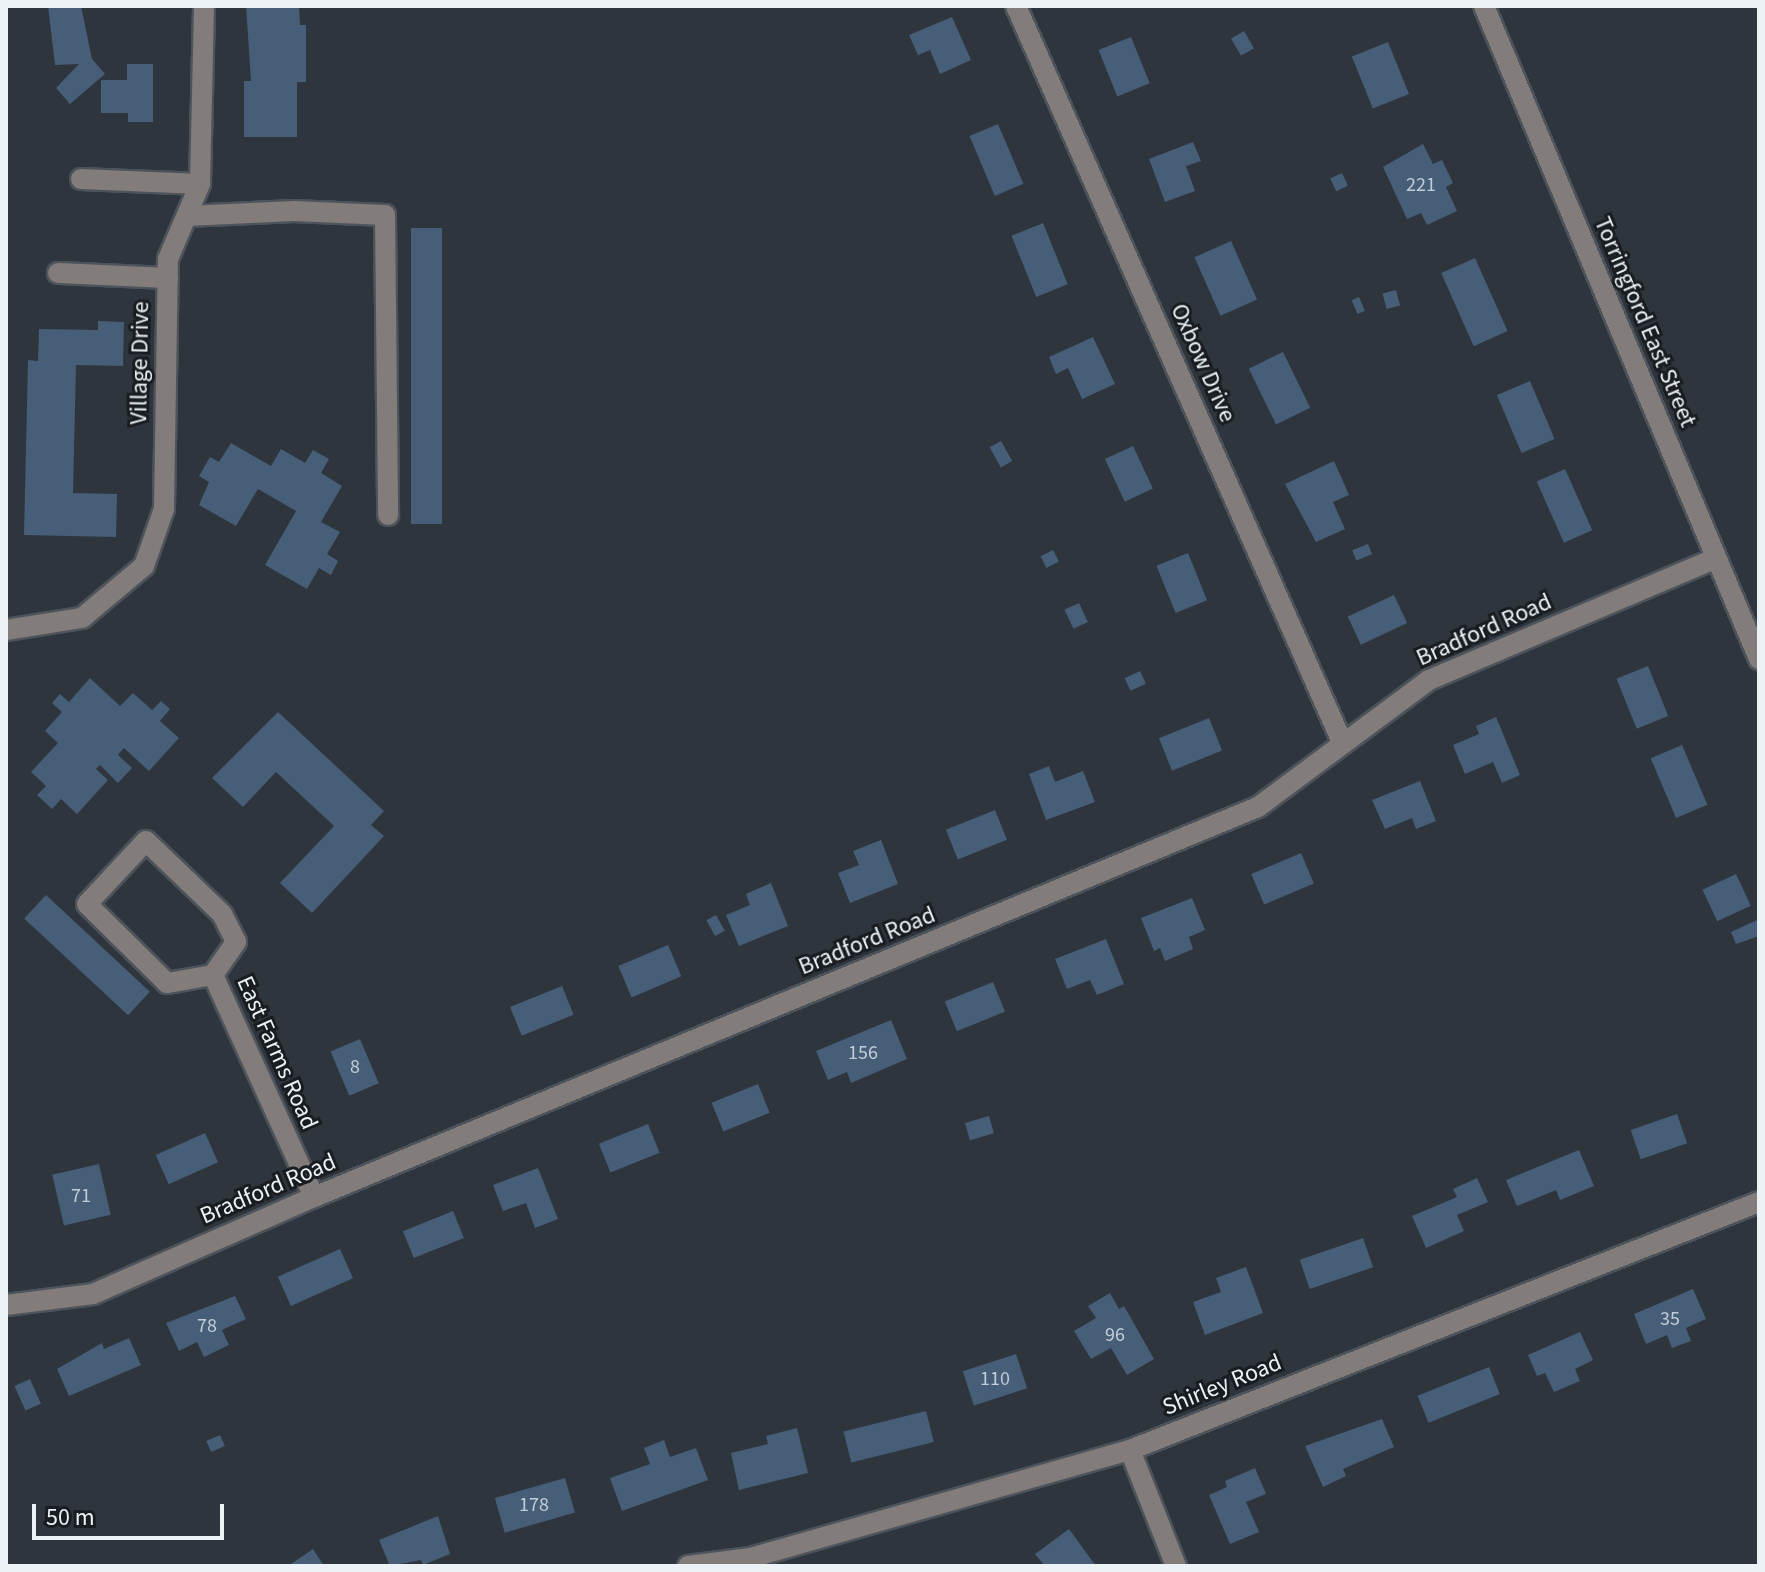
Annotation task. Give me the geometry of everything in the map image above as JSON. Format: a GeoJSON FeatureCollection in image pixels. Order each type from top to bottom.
{"type":"FeatureCollection","features":[{"type":"Feature","properties":{"kind":"street","name":"Village Drive"},"geometry":{"type":"LineString","coordinates":[[6,630],[82,618],[144,566],[164,509],[168,259],[200,184],[204,6]]}},
{"type":"Feature","properties":{"kind":"street","name":"Oxbow Drive"},"geometry":{"type":"LineString","coordinates":[[1016,6],[1342,742]]}},
{"type":"Feature","properties":{"kind":"street","name":"Torringford East Street"},"geometry":{"type":"LineString","coordinates":[[1484,6],[1759,659]]}},
{"type":"Feature","properties":{"kind":"street"},"geometry":{"type":"LineString","coordinates":[[81,179],[200,184]]}},
{"type":"Feature","properties":{"kind":"street"},"geometry":{"type":"LineString","coordinates":[[187,216],[294,211],[385,215],[388,515]]}},
{"type":"Feature","properties":{"kind":"street"},"geometry":{"type":"LineString","coordinates":[[58,273],[168,278]]}},
{"type":"Feature","properties":{"kind":"street","name":"Bradford Road"},"geometry":{"type":"LineString","coordinates":[[6,1305],[93,1294],[314,1197],[1258,807],[1429,680],[1716,558]]}},
{"type":"Feature","properties":{"kind":"street"},"geometry":{"type":"LineString","coordinates":[[146,841],[222,914],[236,942],[213,975],[167,983],[87,904],[146,841]]}},
{"type":"Feature","properties":{"kind":"street","name":"East Farms Road"},"geometry":{"type":"LineString","coordinates":[[213,975],[314,1197]]}},
{"type":"Feature","properties":{"kind":"street","name":"Shirley Road"},"geometry":{"type":"LineString","coordinates":[[688,1566],[751,1562],[1130,1450],[1759,1202]]}},
{"type":"Feature","properties":{"kind":"street"},"geometry":{"type":"LineString","coordinates":[[1130,1450],[1176,1566]]}},
{"type":"Feature","properties":{"kind":"building"},"geometry":{"type":"Polygon","coordinates":[[[48,6],[81,6],[92,59],[105,74],[70,104],[56,88],[79,64],[55,65],[48,6]]]}},
{"type":"Feature","properties":{"kind":"building"},"geometry":{"type":"Polygon","coordinates":[[[246,6],[299,6],[300,25],[306,25],[306,82],[297,82],[297,137],[244,137],[244,81],[251,81],[246,6]]]}},
{"type":"Feature","properties":{"kind":"building"},"geometry":{"type":"Polygon","coordinates":[[[952,17],[971,60],[940,74],[930,50],[918,55],[909,35],[952,17]]]}},
{"type":"Feature","properties":{"kind":"building"},"geometry":{"type":"Polygon","coordinates":[[[1244,31],[1254,48],[1241,56],[1231,38],[1244,31]]]}},
{"type":"Feature","properties":{"kind":"building"},"geometry":{"type":"Polygon","coordinates":[[[1131,37],[1150,83],[1117,96],[1099,50],[1131,37]]]}},
{"type":"Feature","properties":{"kind":"building"},"geometry":{"type":"Polygon","coordinates":[[[1388,42],[1409,94],[1373,109],[1352,57],[1388,42]]]}},
{"type":"Feature","properties":{"kind":"building"},"geometry":{"type":"Polygon","coordinates":[[[127,64],[153,64],[153,122],[128,122],[128,113],[101,113],[101,80],[127,80],[127,64]]]}},
{"type":"Feature","properties":{"kind":"building"},"geometry":{"type":"Polygon","coordinates":[[[998,124],[1023,184],[995,196],[969,136],[998,124]]]}},
{"type":"Feature","properties":{"kind":"building"},"geometry":{"type":"Polygon","coordinates":[[[1193,142],[1201,161],[1186,166],[1195,191],[1165,202],[1149,159],[1193,142]]]}},
{"type":"Feature","properties":{"kind":"building"},"geometry":{"type":"Polygon","coordinates":[[[1423,144],[1433,164],[1442,160],[1453,183],[1446,187],[1457,211],[1427,225],[1421,213],[1407,219],[1383,167],[1423,144]]]}},
{"type":"Feature","properties":{"kind":"building"},"geometry":{"type":"Polygon","coordinates":[[[1342,173],[1348,186],[1336,191],[1330,178],[1342,173]]]}},
{"type":"Feature","properties":{"kind":"building"},"geometry":{"type":"Polygon","coordinates":[[[1043,223],[1068,284],[1036,297],[1011,236],[1043,223]]]}},
{"type":"Feature","properties":{"kind":"building"},"geometry":{"type":"Polygon","coordinates":[[[411,228],[442,228],[442,524],[411,524],[411,228]]]}},
{"type":"Feature","properties":{"kind":"building"},"geometry":{"type":"Polygon","coordinates":[[[1231,241],[1257,299],[1220,316],[1194,257],[1231,241]]]}},
{"type":"Feature","properties":{"kind":"building"},"geometry":{"type":"Polygon","coordinates":[[[1475,258],[1508,331],[1474,346],[1441,273],[1475,258]]]}},
{"type":"Feature","properties":{"kind":"building"},"geometry":{"type":"Polygon","coordinates":[[[1396,290],[1400,305],[1387,309],[1382,294],[1396,290]]]}},
{"type":"Feature","properties":{"kind":"building"},"geometry":{"type":"Polygon","coordinates":[[[1359,297],[1365,311],[1357,314],[1352,300],[1359,297]]]}},
{"type":"Feature","properties":{"kind":"building"},"geometry":{"type":"Polygon","coordinates":[[[98,321],[124,322],[123,366],[76,365],[73,493],[117,494],[116,537],[24,535],[28,360],[38,361],[39,329],[98,330],[98,321]]]}},
{"type":"Feature","properties":{"kind":"building"},"geometry":{"type":"Polygon","coordinates":[[[1093,337],[1115,384],[1082,399],[1068,368],[1056,374],[1049,357],[1093,337]]]}},
{"type":"Feature","properties":{"kind":"building"},"geometry":{"type":"Polygon","coordinates":[[[1283,352],[1310,408],[1276,424],[1249,369],[1283,352]]]}},
{"type":"Feature","properties":{"kind":"building"},"geometry":{"type":"Polygon","coordinates":[[[1530,381],[1555,439],[1521,453],[1497,395],[1530,381]]]}},
{"type":"Feature","properties":{"kind":"building"},"geometry":{"type":"Polygon","coordinates":[[[1001,441],[1012,461],[1001,467],[990,447],[1001,441]]]}},
{"type":"Feature","properties":{"kind":"building"},"geometry":{"type":"Polygon","coordinates":[[[231,443],[271,466],[281,449],[305,463],[313,450],[329,459],[321,473],[342,486],[321,522],[340,532],[327,554],[338,561],[331,575],[319,568],[307,589],[265,565],[296,511],[258,489],[236,526],[199,505],[209,482],[199,476],[210,457],[219,462],[231,443]]]}},
{"type":"Feature","properties":{"kind":"building"},"geometry":{"type":"Polygon","coordinates":[[[1133,446],[1153,489],[1125,502],[1105,459],[1133,446]]]}},
{"type":"Feature","properties":{"kind":"building"},"geometry":{"type":"Polygon","coordinates":[[[1334,461],[1349,495],[1333,502],[1345,529],[1316,542],[1285,484],[1334,461]]]}},
{"type":"Feature","properties":{"kind":"building"},"geometry":{"type":"Polygon","coordinates":[[[1565,469],[1592,530],[1564,543],[1537,482],[1565,469]]]}},
{"type":"Feature","properties":{"kind":"building"},"geometry":{"type":"Polygon","coordinates":[[[1368,544],[1372,554],[1356,561],[1352,550],[1368,544]]]}},
{"type":"Feature","properties":{"kind":"building"},"geometry":{"type":"Polygon","coordinates":[[[1053,550],[1059,562],[1046,568],[1041,556],[1053,550]]]}},
{"type":"Feature","properties":{"kind":"building"},"geometry":{"type":"Polygon","coordinates":[[[1188,553],[1207,600],[1176,613],[1156,566],[1188,553]]]}},
{"type":"Feature","properties":{"kind":"building"},"geometry":{"type":"Polygon","coordinates":[[[1394,595],[1407,623],[1361,645],[1348,617],[1394,595]]]}},
{"type":"Feature","properties":{"kind":"building"},"geometry":{"type":"Polygon","coordinates":[[[1079,603],[1088,622],[1073,629],[1064,610],[1079,603]]]}},
{"type":"Feature","properties":{"kind":"building"},"geometry":{"type":"Polygon","coordinates":[[[1648,666],[1668,716],[1637,729],[1616,679],[1648,666]]]}},
{"type":"Feature","properties":{"kind":"building"},"geometry":{"type":"Polygon","coordinates":[[[1140,671],[1146,684],[1131,691],[1125,678],[1140,671]]]}},
{"type":"Feature","properties":{"kind":"building"},"geometry":{"type":"Polygon","coordinates":[[[90,678],[120,706],[133,693],[152,710],[161,701],[170,709],[160,721],[179,738],[149,771],[124,748],[118,755],[132,768],[118,783],[100,765],[96,769],[108,780],[77,814],[61,799],[52,809],[37,795],[46,786],[31,772],[58,743],[45,731],[62,712],[52,703],[60,694],[69,702],[90,678]]]}},
{"type":"Feature","properties":{"kind":"building"},"geometry":{"type":"Polygon","coordinates":[[[278,712],[384,811],[371,825],[384,836],[312,913],[280,883],[334,826],[276,772],[243,807],[212,778],[278,712]]]}},
{"type":"Feature","properties":{"kind":"building"},"geometry":{"type":"Polygon","coordinates":[[[1496,717],[1520,775],[1502,783],[1493,762],[1465,774],[1453,745],[1479,734],[1476,726],[1496,717]]]}},
{"type":"Feature","properties":{"kind":"building"},"geometry":{"type":"Polygon","coordinates":[[[1209,718],[1222,750],[1172,771],[1159,738],[1209,718]]]}},
{"type":"Feature","properties":{"kind":"building"},"geometry":{"type":"Polygon","coordinates":[[[1682,745],[1707,805],[1676,818],[1651,758],[1682,745]]]}},
{"type":"Feature","properties":{"kind":"building"},"geometry":{"type":"Polygon","coordinates":[[[1049,766],[1055,782],[1083,771],[1095,802],[1046,820],[1029,774],[1049,766]]]}},
{"type":"Feature","properties":{"kind":"building"},"geometry":{"type":"Polygon","coordinates":[[[1420,781],[1436,821],[1416,829],[1412,818],[1385,829],[1372,800],[1420,781]]]}},
{"type":"Feature","properties":{"kind":"building"},"geometry":{"type":"Polygon","coordinates":[[[995,810],[1007,840],[958,860],[946,830],[995,810]]]}},
{"type":"Feature","properties":{"kind":"building"},"geometry":{"type":"Polygon","coordinates":[[[881,840],[898,884],[850,903],[838,873],[859,865],[853,851],[881,840]]]}},
{"type":"Feature","properties":{"kind":"building"},"geometry":{"type":"Polygon","coordinates":[[[1301,853],[1314,883],[1264,904],[1251,874],[1301,853]]]}},
{"type":"Feature","properties":{"kind":"building"},"geometry":{"type":"Polygon","coordinates":[[[1736,874],[1751,906],[1717,921],[1702,890],[1736,874]]]}},
{"type":"Feature","properties":{"kind":"building"},"geometry":{"type":"Polygon","coordinates":[[[771,883],[788,926],[739,946],[726,915],[750,905],[746,894],[771,883]]]}},
{"type":"Feature","properties":{"kind":"building"},"geometry":{"type":"Polygon","coordinates":[[[46,895],[150,992],[128,1015],[24,918],[46,895]]]}},
{"type":"Feature","properties":{"kind":"building"},"geometry":{"type":"Polygon","coordinates":[[[1192,898],[1205,930],[1189,937],[1193,949],[1165,961],[1160,948],[1154,951],[1141,918],[1192,898]]]}},
{"type":"Feature","properties":{"kind":"building"},"geometry":{"type":"Polygon","coordinates":[[[716,915],[725,931],[715,936],[706,920],[716,915]]]}},
{"type":"Feature","properties":{"kind":"building"},"geometry":{"type":"Polygon","coordinates":[[[1757,920],[1759,936],[1736,944],[1731,932],[1757,920]]]}},
{"type":"Feature","properties":{"kind":"building"},"geometry":{"type":"Polygon","coordinates":[[[1106,939],[1124,984],[1097,995],[1090,980],[1067,989],[1055,959],[1106,939]]]}},
{"type":"Feature","properties":{"kind":"building"},"geometry":{"type":"Polygon","coordinates":[[[668,945],[681,976],[632,997],[618,966],[668,945]]]}},
{"type":"Feature","properties":{"kind":"building"},"geometry":{"type":"Polygon","coordinates":[[[993,982],[1005,1012],[957,1031],[945,1001],[993,982]]]}},
{"type":"Feature","properties":{"kind":"building"},"geometry":{"type":"Polygon","coordinates":[[[562,986],[574,1015],[522,1036],[510,1007],[562,986]]]}},
{"type":"Feature","properties":{"kind":"building"},"geometry":{"type":"Polygon","coordinates":[[[891,1020],[907,1059],[851,1083],[847,1072],[828,1080],[816,1051],[891,1020]]]}},
{"type":"Feature","properties":{"kind":"building"},"geometry":{"type":"Polygon","coordinates":[[[360,1039],[379,1083],[349,1096],[331,1052],[360,1039]]]}},
{"type":"Feature","properties":{"kind":"building"},"geometry":{"type":"Polygon","coordinates":[[[758,1084],[770,1113],[723,1131],[712,1103],[758,1084]]]}},
{"type":"Feature","properties":{"kind":"building"},"geometry":{"type":"Polygon","coordinates":[[[1677,1114],[1687,1143],[1641,1159],[1631,1130],[1677,1114]]]}},
{"type":"Feature","properties":{"kind":"building"},"geometry":{"type":"Polygon","coordinates":[[[989,1116],[994,1133],[970,1140],[965,1123],[989,1116]]]}},
{"type":"Feature","properties":{"kind":"building"},"geometry":{"type":"Polygon","coordinates":[[[648,1124],[660,1153],[610,1173],[599,1144],[648,1124]]]}},
{"type":"Feature","properties":{"kind":"building"},"geometry":{"type":"Polygon","coordinates":[[[205,1133],[218,1162],[169,1184],[156,1155],[205,1133]]]}},
{"type":"Feature","properties":{"kind":"building"},"geometry":{"type":"Polygon","coordinates":[[[1579,1150],[1594,1186],[1560,1200],[1556,1190],[1517,1206],[1506,1180],[1579,1150]]]}},
{"type":"Feature","properties":{"kind":"building"},"geometry":{"type":"Polygon","coordinates":[[[99,1164],[111,1215],[64,1225],[52,1175],[99,1164]]]}},
{"type":"Feature","properties":{"kind":"building"},"geometry":{"type":"Polygon","coordinates":[[[538,1168],[558,1219],[535,1228],[526,1203],[503,1211],[493,1185],[538,1168]]]}},
{"type":"Feature","properties":{"kind":"building"},"geometry":{"type":"Polygon","coordinates":[[[1477,1178],[1488,1202],[1457,1215],[1464,1231],[1426,1248],[1412,1216],[1457,1197],[1453,1189],[1477,1178]]]}},
{"type":"Feature","properties":{"kind":"building"},"geometry":{"type":"Polygon","coordinates":[[[453,1211],[464,1238],[414,1258],[403,1231],[453,1211]]]}},
{"type":"Feature","properties":{"kind":"building"},"geometry":{"type":"Polygon","coordinates":[[[1363,1238],[1373,1267],[1310,1289],[1300,1260],[1363,1238]]]}},
{"type":"Feature","properties":{"kind":"building"},"geometry":{"type":"Polygon","coordinates":[[[340,1249],[353,1278],[291,1306],[278,1277],[340,1249]]]}},
{"type":"Feature","properties":{"kind":"building"},"geometry":{"type":"Polygon","coordinates":[[[1246,1267],[1263,1313],[1205,1335],[1193,1302],[1221,1292],[1216,1278],[1246,1267]]]}},
{"type":"Feature","properties":{"kind":"building"},"geometry":{"type":"Polygon","coordinates":[[[1693,1289],[1706,1319],[1686,1328],[1691,1341],[1672,1348],[1667,1335],[1646,1344],[1634,1314],[1693,1289]]]}},
{"type":"Feature","properties":{"kind":"building"},"geometry":{"type":"Polygon","coordinates":[[[1110,1293],[1119,1309],[1124,1306],[1154,1359],[1127,1375],[1111,1348],[1091,1359],[1074,1331],[1096,1318],[1088,1306],[1110,1293]]]}},
{"type":"Feature","properties":{"kind":"building"},"geometry":{"type":"Polygon","coordinates":[[[235,1296],[246,1319],[222,1330],[229,1345],[204,1357],[197,1342],[179,1351],[166,1323],[235,1296]]]}},
{"type":"Feature","properties":{"kind":"building"},"geometry":{"type":"Polygon","coordinates":[[[1580,1332],[1593,1360],[1575,1369],[1580,1381],[1554,1392],[1545,1373],[1537,1376],[1528,1355],[1580,1332]]]}},
{"type":"Feature","properties":{"kind":"building"},"geometry":{"type":"Polygon","coordinates":[[[129,1338],[141,1365],[69,1396],[57,1369],[102,1343],[104,1349],[129,1338]]]}},
{"type":"Feature","properties":{"kind":"building"},"geometry":{"type":"Polygon","coordinates":[[[1016,1354],[1027,1388],[974,1406],[963,1371],[1016,1354]]]}},
{"type":"Feature","properties":{"kind":"building"},"geometry":{"type":"Polygon","coordinates":[[[1489,1367],[1500,1394],[1428,1423],[1418,1396],[1489,1367]]]}},
{"type":"Feature","properties":{"kind":"building"},"geometry":{"type":"Polygon","coordinates":[[[30,1379],[41,1404],[25,1411],[14,1386],[30,1379]]]}},
{"type":"Feature","properties":{"kind":"building"},"geometry":{"type":"Polygon","coordinates":[[[926,1411],[934,1442],[851,1463],[844,1432],[926,1411]]]}},
{"type":"Feature","properties":{"kind":"building"},"geometry":{"type":"Polygon","coordinates":[[[1382,1419],[1394,1447],[1343,1469],[1346,1476],[1323,1487],[1305,1446],[1382,1419]]]}},
{"type":"Feature","properties":{"kind":"building"},"geometry":{"type":"Polygon","coordinates":[[[797,1428],[808,1473],[739,1490],[731,1453],[768,1444],[766,1436],[797,1428]]]}},
{"type":"Feature","properties":{"kind":"building"},"geometry":{"type":"Polygon","coordinates":[[[220,1435],[225,1446],[211,1452],[206,1441],[220,1435]]]}},
{"type":"Feature","properties":{"kind":"building"},"geometry":{"type":"Polygon","coordinates":[[[664,1440],[670,1457],[696,1448],[708,1480],[622,1511],[610,1478],[650,1464],[644,1448],[664,1440]]]}},
{"type":"Feature","properties":{"kind":"building"},"geometry":{"type":"Polygon","coordinates":[[[1255,1468],[1266,1494],[1246,1502],[1259,1532],[1230,1544],[1209,1495],[1227,1487],[1225,1481],[1255,1468]]]}},
{"type":"Feature","properties":{"kind":"building"},"geometry":{"type":"Polygon","coordinates":[[[565,1478],[575,1513],[505,1533],[495,1498],[565,1478]]]}},
{"type":"Feature","properties":{"kind":"building"},"geometry":{"type":"Polygon","coordinates":[[[438,1516],[450,1554],[423,1565],[421,1560],[390,1566],[379,1540],[438,1516]]]}},
{"type":"Feature","properties":{"kind":"building"},"geometry":{"type":"Polygon","coordinates":[[[1069,1529],[1096,1566],[1045,1566],[1035,1554],[1069,1529]]]}},
{"type":"Feature","properties":{"kind":"building"},"geometry":{"type":"Polygon","coordinates":[[[313,1549],[324,1566],[288,1566],[313,1549]]]}}]}
